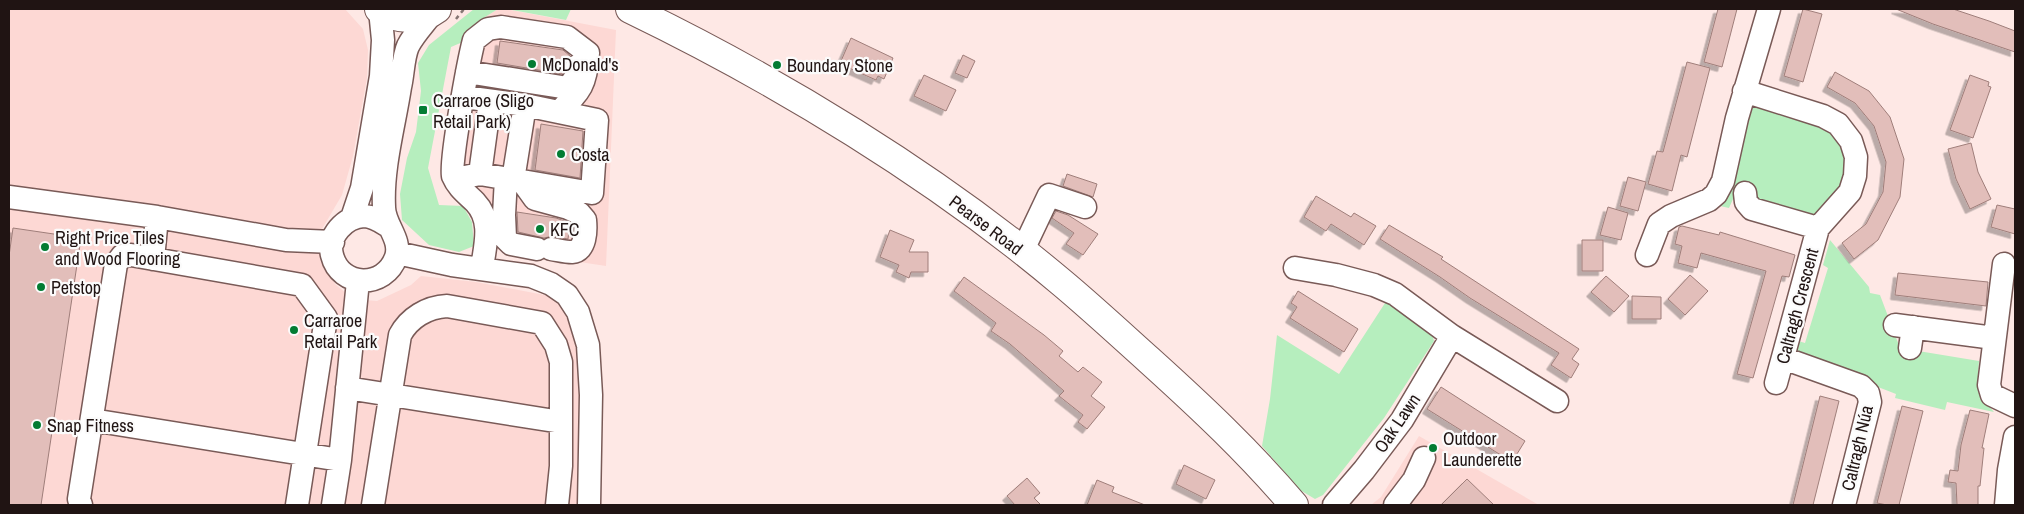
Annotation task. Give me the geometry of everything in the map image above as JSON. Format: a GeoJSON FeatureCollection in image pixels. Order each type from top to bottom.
{"type":"FeatureCollection","features":[{"type":"Feature","properties":{"kind":"main road"},"geometry":{"type":"LineString","coordinates":[[380,9],[397,18],[415,18],[435,11]]}},
{"type":"Feature","properties":{"kind":"main road","name":"Pearse Road"},"geometry":{"type":"LineString","coordinates":[[630,9],[725,58],[902,164],[1022,252],[1100,315],[1215,420],[1258,463],[1294,505]]}},
{"type":"Feature","properties":{"kind":"street"},"geometry":{"type":"LineString","coordinates":[[352,218],[362,188],[382,76],[383,40],[380,9]]}},
{"type":"Feature","properties":{"kind":"street"},"geometry":{"type":"LineString","coordinates":[[1647,255],[1652,237],[1659,224],[1671,216],[1709,200],[1716,194],[1723,181],[1744,91],[1769,9]]}},
{"type":"Feature","properties":{"kind":"street"},"geometry":{"type":"LineString","coordinates":[[388,226],[377,219],[365,216],[352,218],[341,226],[333,242],[332,255],[339,270],[346,276],[358,281],[367,282],[378,279],[390,270],[397,253],[393,233],[388,226],[384,210],[385,176],[407,47],[435,11]]}},
{"type":"Feature","properties":{"kind":"street"},"geometry":{"type":"LineString","coordinates":[[482,268],[487,226],[484,214],[475,202],[461,190],[452,175],[467,72],[474,40],[488,29],[501,27],[567,37],[588,53],[587,74],[578,93],[559,112]]}},
{"type":"Feature","properties":{"kind":"street"},"geometry":{"type":"LineString","coordinates":[[467,72],[568,88],[576,77],[578,62],[573,41]]}},
{"type":"Feature","properties":{"kind":"street","name":"Caltragh Crescent"},"geometry":{"type":"LineString","coordinates":[[1744,91],[1823,116],[1838,124],[1850,141],[1856,157],[1855,176],[1850,192],[1818,228],[1776,384]]}},
{"type":"Feature","properties":{"kind":"street"},"geometry":{"type":"LineString","coordinates":[[456,181],[480,174],[592,193],[597,120],[525,105],[464,97]]}},
{"type":"Feature","properties":{"kind":"street"},"geometry":{"type":"LineString","coordinates":[[480,174],[490,101]]}},
{"type":"Feature","properties":{"kind":"street"},"geometry":{"type":"LineString","coordinates":[[514,180],[535,199],[579,213],[585,220],[584,241],[579,249],[574,252],[544,249],[511,244],[505,238],[525,105]]}},
{"type":"Feature","properties":{"kind":"street","name":"Caltragh Crescent"},"geometry":{"type":"LineString","coordinates":[[1745,193],[1746,202],[1752,208],[1818,228]]}},
{"type":"Feature","properties":{"kind":"street"},"geometry":{"type":"LineString","coordinates":[[1022,252],[1049,195],[1085,207]]}},
{"type":"Feature","properties":{"kind":"street"},"geometry":{"type":"LineString","coordinates":[[9,197],[157,217],[286,240],[333,242]]}},
{"type":"Feature","properties":{"kind":"street"},"geometry":{"type":"LineString","coordinates":[[153,259],[157,217]]}},
{"type":"Feature","properties":{"kind":"street"},"geometry":{"type":"LineString","coordinates":[[397,253],[452,265],[531,276],[551,284],[567,295],[578,312],[588,345],[591,395],[589,505]]}},
{"type":"Feature","properties":{"kind":"street"},"geometry":{"type":"LineString","coordinates":[[81,505],[79,499],[116,264],[122,256],[131,255],[302,285],[326,318],[297,505]]}},
{"type":"Feature","properties":{"kind":"street"},"geometry":{"type":"LineString","coordinates":[[2004,264],[1988,385],[1992,395],[2015,406]]}},
{"type":"Feature","properties":{"kind":"street"},"geometry":{"type":"LineString","coordinates":[[1295,268],[1374,285],[1396,294],[1452,336],[1557,401]]}},
{"type":"Feature","properties":{"kind":"street"},"geometry":{"type":"LineString","coordinates":[[334,505],[358,281]]}},
{"type":"Feature","properties":{"kind":"street"},"geometry":{"type":"LineString","coordinates":[[373,505],[400,335],[404,326],[422,312],[436,306],[511,316],[542,323],[556,345],[561,362],[561,466],[557,505]]}},
{"type":"Feature","properties":{"kind":"street"},"geometry":{"type":"LineString","coordinates":[[1906,333],[1994,338]]}},
{"type":"Feature","properties":{"kind":"street","name":"Oak Lawn"},"geometry":{"type":"LineString","coordinates":[[1334,505],[1364,470],[1402,420],[1452,336]]}},
{"type":"Feature","properties":{"kind":"street","name":"Caltragh Núa"},"geometry":{"type":"LineString","coordinates":[[1783,358],[1861,386],[1868,392],[1870,402],[1844,505]]}},
{"type":"Feature","properties":{"kind":"street"},"geometry":{"type":"LineString","coordinates":[[347,388],[561,422]]}},
{"type":"Feature","properties":{"kind":"street"},"geometry":{"type":"LineString","coordinates":[[92,420],[340,460]]}},
{"type":"Feature","properties":{"kind":"street"},"geometry":{"type":"LineString","coordinates":[[2006,505],[2009,470],[2015,437]]}},
{"type":"Feature","properties":{"kind":"street"},"geometry":{"type":"LineString","coordinates":[[1395,505],[1414,480],[1424,458]]}},
{"type":"Feature","properties":{"kind":"shaded area","name":"Carraroe Retail Park"},"geometry":{"type":"Polygon","coordinates":[[[9,9],[345,9],[363,29],[368,50],[367,78],[353,156],[342,195],[322,229],[327,267],[335,284],[353,299],[377,301],[411,285],[421,276],[476,282],[555,297],[571,313],[587,347],[585,505],[9,505],[9,9]]]}},
{"type":"Feature","properties":{"kind":"shaded area"},"geometry":{"type":"Polygon","coordinates":[[[498,9],[616,30],[606,266],[474,246],[477,228],[471,211],[459,198],[465,41],[485,17],[498,9]]]}},
{"type":"Feature","properties":{"kind":"shaded area"},"geometry":{"type":"Polygon","coordinates":[[[1419,436],[1539,505],[1371,505],[1381,497],[1419,436]]]}},
{"type":"Feature","properties":{"kind":"green space"},"geometry":{"type":"Polygon","coordinates":[[[474,9],[498,9],[485,17],[465,41],[451,47],[428,168],[439,205],[463,206],[472,222],[474,246],[459,252],[429,245],[402,220],[400,194],[407,158],[416,132],[421,91],[418,63],[429,45],[474,9]]]}},
{"type":"Feature","properties":{"kind":"green space"},"geometry":{"type":"Polygon","coordinates":[[[506,9],[571,9],[566,20],[506,9]]]}},
{"type":"Feature","properties":{"kind":"green space"},"geometry":{"type":"Polygon","coordinates":[[[1757,104],[1821,124],[1834,132],[1845,148],[1848,177],[1821,217],[1805,218],[1754,200],[1755,187],[1741,181],[1729,208],[1720,206],[1749,108],[1757,104]]]}},
{"type":"Feature","properties":{"kind":"green space"},"geometry":{"type":"Polygon","coordinates":[[[1830,240],[1869,287],[1870,293],[1880,295],[1900,348],[1979,361],[1979,389],[1984,400],[1994,412],[1947,402],[1945,410],[1895,398],[1896,394],[1801,357],[1794,345],[1795,340],[1805,343],[1828,268],[1823,265],[1830,240]]]}},
{"type":"Feature","properties":{"kind":"green space"},"geometry":{"type":"Polygon","coordinates":[[[1387,300],[1431,330],[1434,341],[1384,418],[1323,495],[1315,499],[1300,490],[1262,446],[1270,399],[1277,335],[1339,374],[1387,300]]]}},
{"type":"Feature","properties":{"kind":"building"},"geometry":{"type":"Polygon","coordinates":[[[1718,9],[1737,9],[1722,67],[1704,62],[1718,9]]]}},
{"type":"Feature","properties":{"kind":"building"},"geometry":{"type":"Polygon","coordinates":[[[1803,9],[1822,14],[1803,82],[1784,76],[1803,9]]]}},
{"type":"Feature","properties":{"kind":"building"},"geometry":{"type":"Polygon","coordinates":[[[1896,9],[1953,9],[1989,21],[2015,31],[2015,52],[1933,24],[1896,9]]]}},
{"type":"Feature","properties":{"kind":"building"},"geometry":{"type":"Polygon","coordinates":[[[851,38],[893,58],[884,79],[878,76],[876,80],[849,68],[850,65],[841,61],[851,38]]]}},
{"type":"Feature","properties":{"kind":"building","name":"McDonald's"},"geometry":{"type":"Polygon","coordinates":[[[500,41],[563,50],[570,56],[566,59],[562,74],[497,63],[500,41]]]}},
{"type":"Feature","properties":{"kind":"building"},"geometry":{"type":"Polygon","coordinates":[[[963,55],[975,61],[967,78],[955,73],[963,55]]]}},
{"type":"Feature","properties":{"kind":"building"},"geometry":{"type":"Polygon","coordinates":[[[1687,62],[1710,68],[1687,157],[1681,155],[1672,191],[1648,184],[1657,151],[1663,152],[1687,62]]]}},
{"type":"Feature","properties":{"kind":"building"},"geometry":{"type":"Polygon","coordinates":[[[1835,72],[1869,91],[1890,117],[1904,159],[1900,197],[1878,240],[1854,259],[1842,243],[1866,224],[1883,192],[1886,162],[1874,126],[1855,103],[1827,87],[1835,72]]]}},
{"type":"Feature","properties":{"kind":"building"},"geometry":{"type":"Polygon","coordinates":[[[924,75],[956,90],[946,111],[914,96],[924,75]]]}},
{"type":"Feature","properties":{"kind":"building"},"geometry":{"type":"Polygon","coordinates":[[[1970,75],[1989,82],[1988,86],[1991,87],[1973,138],[1950,130],[1970,75]]]}},
{"type":"Feature","properties":{"kind":"building","name":"Costa"},"geometry":{"type":"Polygon","coordinates":[[[541,124],[583,131],[580,178],[535,170],[541,124]]]}},
{"type":"Feature","properties":{"kind":"building"},"geometry":{"type":"Polygon","coordinates":[[[1971,143],[1978,172],[1991,199],[1970,209],[1956,179],[1948,149],[1971,143]]]}},
{"type":"Feature","properties":{"kind":"building"},"geometry":{"type":"Polygon","coordinates":[[[1067,174],[1097,184],[1093,197],[1063,186],[1067,174]]]}},
{"type":"Feature","properties":{"kind":"building"},"geometry":{"type":"Polygon","coordinates":[[[1628,177],[1646,182],[1638,211],[1620,206],[1628,177]]]}},
{"type":"Feature","properties":{"kind":"building"},"geometry":{"type":"Polygon","coordinates":[[[1316,196],[1351,217],[1354,213],[1376,226],[1364,245],[1331,224],[1326,231],[1304,217],[1316,196]]]}},
{"type":"Feature","properties":{"kind":"building"},"geometry":{"type":"Polygon","coordinates":[[[1997,205],[2015,209],[2015,234],[1991,227],[1997,205]]]}},
{"type":"Feature","properties":{"kind":"building"},"geometry":{"type":"Polygon","coordinates":[[[1608,207],[1628,213],[1621,240],[1600,235],[1608,207]]]}},
{"type":"Feature","properties":{"kind":"building"},"geometry":{"type":"Polygon","coordinates":[[[1056,211],[1068,215],[1098,234],[1083,255],[1066,244],[1074,233],[1052,218],[1056,211]]]}},
{"type":"Feature","properties":{"kind":"building","name":"KFC"},"geometry":{"type":"Polygon","coordinates":[[[517,212],[556,218],[570,223],[568,239],[553,236],[544,238],[518,232],[517,212]]]}},
{"type":"Feature","properties":{"kind":"building"},"geometry":{"type":"Polygon","coordinates":[[[1389,225],[1443,257],[1441,259],[1579,349],[1572,359],[1579,364],[1571,378],[1551,365],[1559,353],[1380,239],[1389,225]]]}},
{"type":"Feature","properties":{"kind":"building"},"geometry":{"type":"Polygon","coordinates":[[[1682,226],[1719,235],[1720,232],[1795,255],[1789,277],[1782,276],[1753,378],[1737,374],[1766,271],[1701,253],[1697,268],[1678,263],[1682,246],[1675,244],[1679,227],[1682,226]]]}},
{"type":"Feature","properties":{"kind":"building"},"geometry":{"type":"Polygon","coordinates":[[[13,228],[81,238],[41,505],[9,505],[9,256],[13,228]]]}},
{"type":"Feature","properties":{"kind":"building"},"geometry":{"type":"Polygon","coordinates":[[[890,230],[914,240],[909,252],[928,252],[928,272],[911,272],[909,278],[896,272],[899,265],[880,257],[890,230]]]}},
{"type":"Feature","properties":{"kind":"building"},"geometry":{"type":"Polygon","coordinates":[[[1582,240],[1603,240],[1603,271],[1582,271],[1582,240]]]}},
{"type":"Feature","properties":{"kind":"building"},"geometry":{"type":"Polygon","coordinates":[[[1898,273],[1988,282],[1986,306],[1895,295],[1898,273]]]}},
{"type":"Feature","properties":{"kind":"building"},"geometry":{"type":"Polygon","coordinates":[[[1690,275],[1708,291],[1685,315],[1668,299],[1690,275]]]}},
{"type":"Feature","properties":{"kind":"building"},"geometry":{"type":"Polygon","coordinates":[[[1606,276],[1629,296],[1614,312],[1591,292],[1606,276]]]}},
{"type":"Feature","properties":{"kind":"building"},"geometry":{"type":"Polygon","coordinates":[[[964,277],[1044,335],[1063,351],[1059,356],[1078,372],[1083,367],[1102,382],[1091,396],[1105,407],[1087,429],[1078,422],[1083,415],[1059,396],[1064,391],[1010,344],[991,331],[996,323],[954,291],[964,277]]]}},
{"type":"Feature","properties":{"kind":"building"},"geometry":{"type":"Polygon","coordinates":[[[1298,291],[1358,329],[1344,352],[1290,318],[1297,307],[1291,303],[1298,291]]]}},
{"type":"Feature","properties":{"kind":"building"},"geometry":{"type":"Polygon","coordinates":[[[1632,296],[1661,297],[1661,319],[1632,319],[1632,296]]]}},
{"type":"Feature","properties":{"kind":"building"},"geometry":{"type":"Polygon","coordinates":[[[1441,387],[1525,441],[1512,462],[1427,409],[1441,387]]]}},
{"type":"Feature","properties":{"kind":"building"},"geometry":{"type":"Polygon","coordinates":[[[1820,396],[1839,401],[1813,505],[1793,505],[1820,396]]]}},
{"type":"Feature","properties":{"kind":"building"},"geometry":{"type":"Polygon","coordinates":[[[1902,406],[1923,411],[1899,505],[1877,503],[1902,406]]]}},
{"type":"Feature","properties":{"kind":"building"},"geometry":{"type":"Polygon","coordinates":[[[1970,410],[1989,414],[1982,448],[1984,448],[1980,486],[1978,486],[1978,505],[1957,505],[1956,483],[1948,482],[1950,470],[1958,471],[1961,445],[1970,410]]]}},
{"type":"Feature","properties":{"kind":"building"},"geometry":{"type":"Polygon","coordinates":[[[1184,465],[1215,480],[1206,499],[1176,484],[1184,465]]]}},
{"type":"Feature","properties":{"kind":"building"},"geometry":{"type":"Polygon","coordinates":[[[1027,478],[1040,493],[1034,498],[1041,505],[1015,505],[1007,496],[1027,478]]]}},
{"type":"Feature","properties":{"kind":"building"},"geometry":{"type":"Polygon","coordinates":[[[1467,479],[1494,505],[1441,505],[1467,479]]]}},
{"type":"Feature","properties":{"kind":"building"},"geometry":{"type":"Polygon","coordinates":[[[1097,480],[1114,487],[1112,492],[1145,505],[1087,505],[1097,480]]]}},
{"type":"Feature","properties":{"kind":"place","name":"McDonald's"},"geometry":{"type":"Point","coordinates":[532,64]}},
{"type":"Feature","properties":{"kind":"place","name":"Boundary Stone"},"geometry":{"type":"Point","coordinates":[777,65]}},
{"type":"Feature","properties":{"kind":"place","name":"Carraroe (Sligo Retail Park)"},"geometry":{"type":"Point","coordinates":[423,110]}},
{"type":"Feature","properties":{"kind":"place","name":"Costa"},"geometry":{"type":"Point","coordinates":[561,154]}},
{"type":"Feature","properties":{"kind":"place","name":"KFC"},"geometry":{"type":"Point","coordinates":[540,229]}},
{"type":"Feature","properties":{"kind":"place","name":"Right Price Tiles and Wood Flooring"},"geometry":{"type":"Point","coordinates":[45,247]}},
{"type":"Feature","properties":{"kind":"place","name":"Petstop"},"geometry":{"type":"Point","coordinates":[41,287]}},
{"type":"Feature","properties":{"kind":"place","name":"Carraroe Retail Park"},"geometry":{"type":"Point","coordinates":[294,330]}},
{"type":"Feature","properties":{"kind":"place","name":"Snap Fitness"},"geometry":{"type":"Point","coordinates":[37,425]}},
{"type":"Feature","properties":{"kind":"place","name":"Outdoor Launderette"},"geometry":{"type":"Point","coordinates":[1433,448]}}]}
